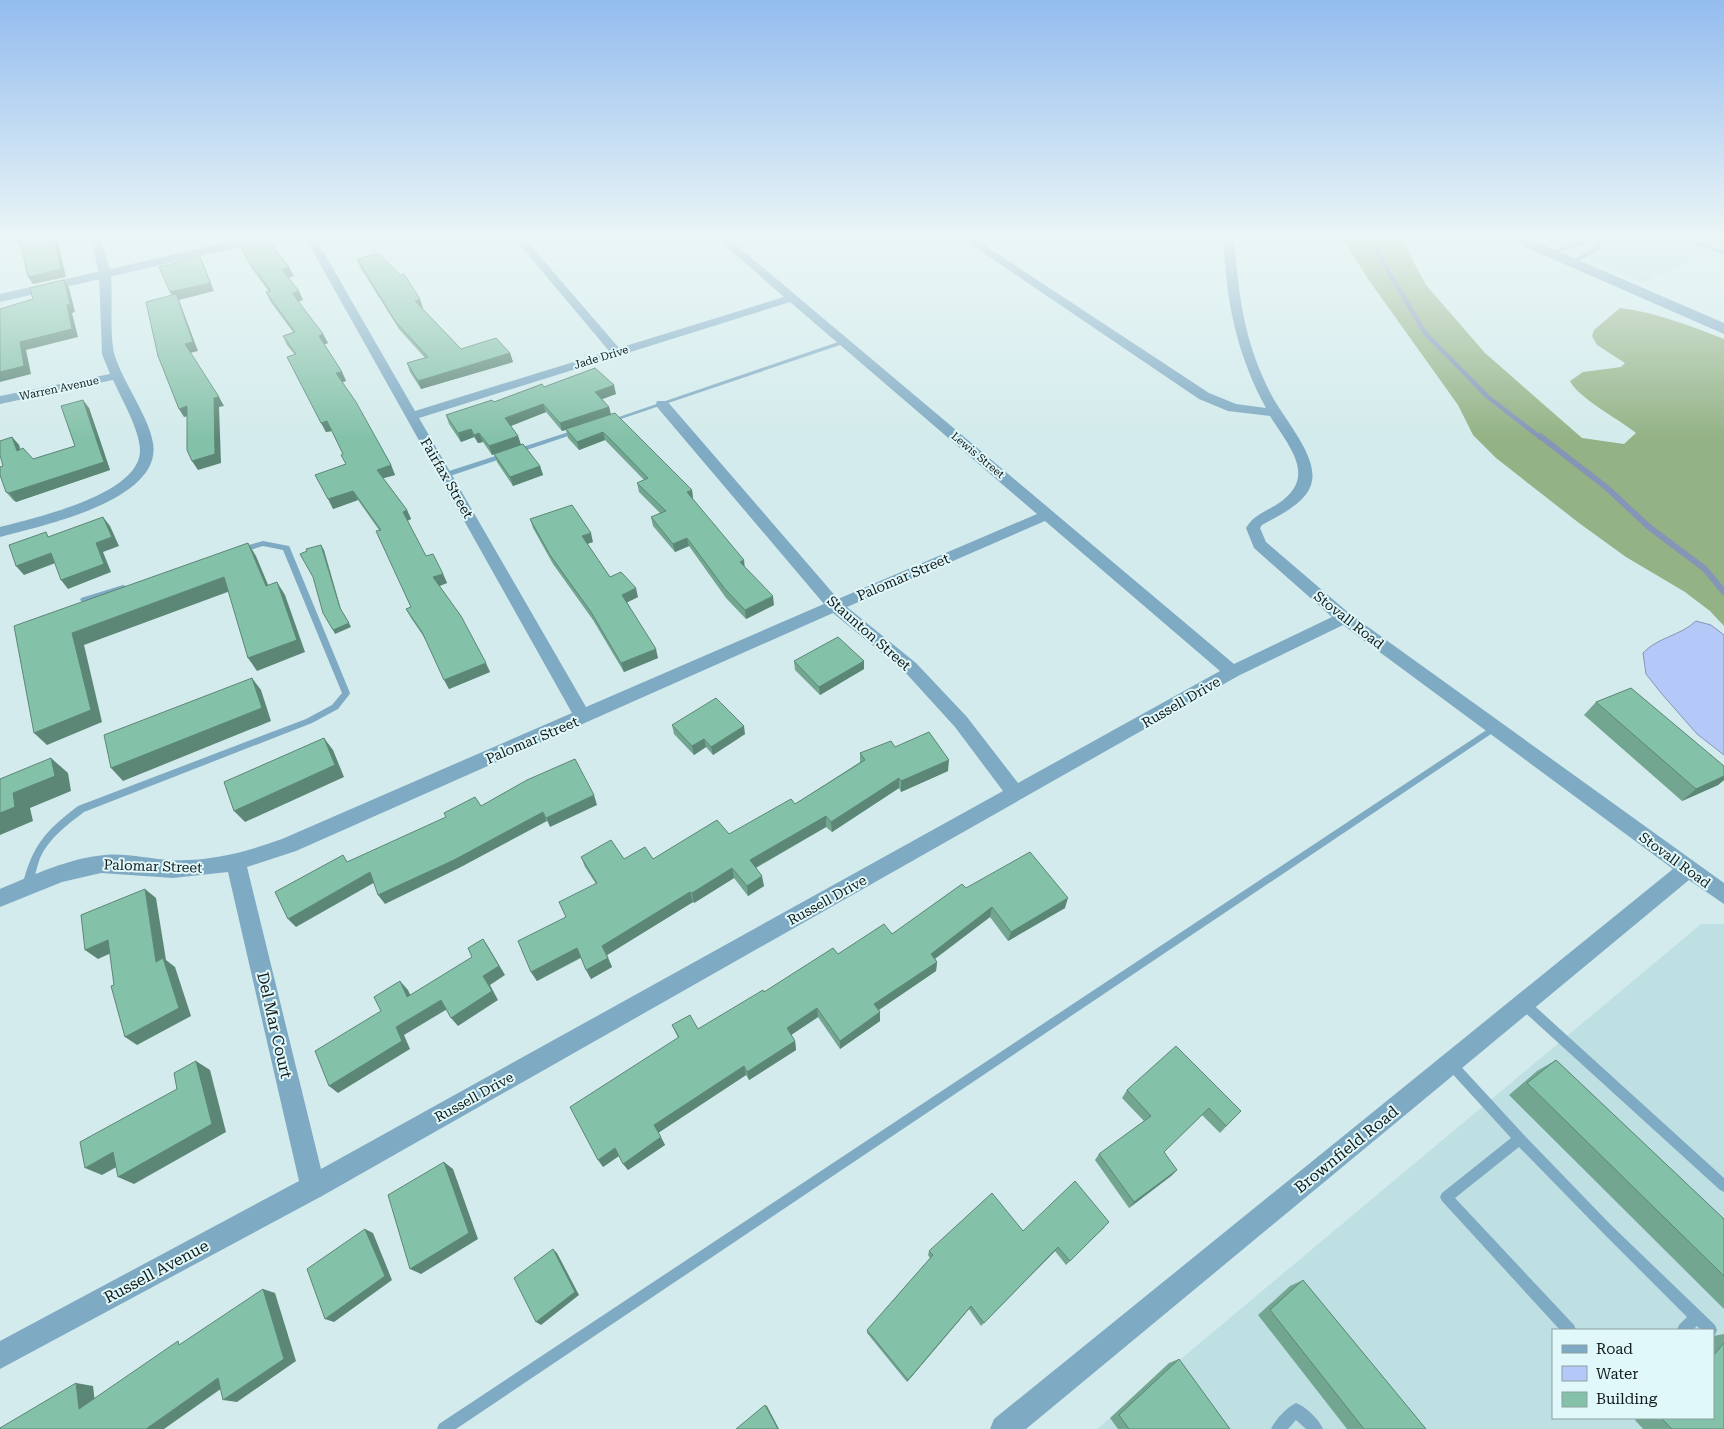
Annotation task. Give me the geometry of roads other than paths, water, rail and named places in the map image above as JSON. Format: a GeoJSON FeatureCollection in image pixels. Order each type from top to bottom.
{"type":"FeatureCollection","features":[{"type":"Feature","properties":{"kind":"street"},"geometry":{"type":"LineString","coordinates":[[0,532],[56,517],[102,499],[122,487],[145,463],[146,440],[108,354],[106,306]]}},
{"type":"Feature","properties":{"kind":"street","name":"Fairfax Street"},"geometry":{"type":"LineString","coordinates":[[349,306],[583,717]]}},
{"type":"Feature","properties":{"kind":"street"},"geometry":{"type":"LineString","coordinates":[[577,306],[616,352]]}},
{"type":"Feature","properties":{"kind":"street","name":"Jade Drive"},"geometry":{"type":"LineString","coordinates":[[411,416],[767,306]]}},
{"type":"Feature","properties":{"kind":"street","name":"Lewis Street"},"geometry":{"type":"LineString","coordinates":[[801,306],[1049,514],[1232,672]]}},
{"type":"Feature","properties":{"kind":"street"},"geometry":{"type":"LineString","coordinates":[[1068,306],[1204,396],[1233,408],[1274,413]]}},
{"type":"Feature","properties":{"kind":"street","name":"Stovall Road"},"geometry":{"type":"LineString","coordinates":[[1234,306],[1248,354],[1274,413],[1301,457],[1306,470],[1305,482],[1300,493],[1257,522],[1253,528],[1254,535],[1269,555],[1344,618],[1724,895]]}},
{"type":"Feature","properties":{"kind":"street"},"geometry":{"type":"LineString","coordinates":[[1670,306],[1724,330]]}},
{"type":"Feature","properties":{"kind":"street","name":"Warren Avenue"},"geometry":{"type":"LineString","coordinates":[[0,400],[117,376]]}},
{"type":"Feature","properties":{"kind":"street","name":"Staunton Street"},"geometry":{"type":"LineString","coordinates":[[662,404],[835,606],[910,667],[961,722],[1016,795]]}},
{"type":"Feature","properties":{"kind":"street","name":"Palomar Street"},"geometry":{"type":"LineString","coordinates":[[0,898],[68,870],[103,863],[155,868],[212,868],[236,863],[290,845],[1049,514]]}},
{"type":"Feature","properties":{"kind":"street","name":"Russell Drive"},"geometry":{"type":"LineString","coordinates":[[313,1187],[1016,795],[1232,672],[1344,618]]}},
{"type":"Feature","properties":{"kind":"street","name":"Del Mar Court"},"geometry":{"type":"LineString","coordinates":[[236,863],[313,1187]]}},
{"type":"Feature","properties":{"kind":"street","name":"Brownfield Road"},"geometry":{"type":"LineString","coordinates":[[1004,1429],[1688,869]]}},
{"type":"Feature","properties":{"kind":"street","name":"Russell Avenue"},"geometry":{"type":"LineString","coordinates":[[0,1356],[313,1187]]}},
{"type":"Feature","properties":{"kind":"lane"},"geometry":{"type":"LineString","coordinates":[[605,422],[844,342]]}},
{"type":"Feature","properties":{"kind":"lane"},"geometry":{"type":"LineString","coordinates":[[445,475],[586,429]]}},
{"type":"Feature","properties":{"kind":"lane"},"geometry":{"type":"LineString","coordinates":[[27,886],[33,858],[52,830],[81,809],[309,721],[335,708],[346,693],[286,548],[263,543],[234,552]]}},
{"type":"Feature","properties":{"kind":"lane"},"geometry":{"type":"LineString","coordinates":[[84,600],[131,585]]}},
{"type":"Feature","properties":{"kind":"lane"},"geometry":{"type":"LineString","coordinates":[[444,1429],[1494,728]]}},
{"type":"Feature","properties":{"kind":"lane"},"geometry":{"type":"LineString","coordinates":[[1524,1004],[1724,1186]]}},
{"type":"Feature","properties":{"kind":"lane"},"geometry":{"type":"LineString","coordinates":[[1451,1064],[1607,1229],[1709,1329]]}},
{"type":"Feature","properties":{"kind":"lane"},"geometry":{"type":"LineString","coordinates":[[1520,1139],[1446,1197],[1568,1329]]}},
{"type":"Feature","properties":{"kind":"lane"},"geometry":{"type":"LineString","coordinates":[[1685,1329],[1697,1317]]}},
{"type":"Feature","properties":{"kind":"lane"},"geometry":{"type":"LineString","coordinates":[[1278,1429],[1296,1410],[1316,1429]]}},
{"type":"Feature","properties":{"kind":"water"},"geometry":{"type":"Polygon","coordinates":[[[1696,621],[1711,625],[1724,635],[1724,755],[1697,734],[1646,674],[1643,653],[1655,643],[1683,630],[1696,621]]]}},
{"type":"Feature","properties":{"kind":"waterway"},"geometry":{"type":"LineString","coordinates":[[1409,306],[1425,333],[1488,397],[1541,438]]}},
{"type":"Feature","properties":{"kind":"waterway"},"geometry":{"type":"LineString","coordinates":[[1540,436],[1606,487],[1649,527],[1705,569],[1724,592]]}}]}
